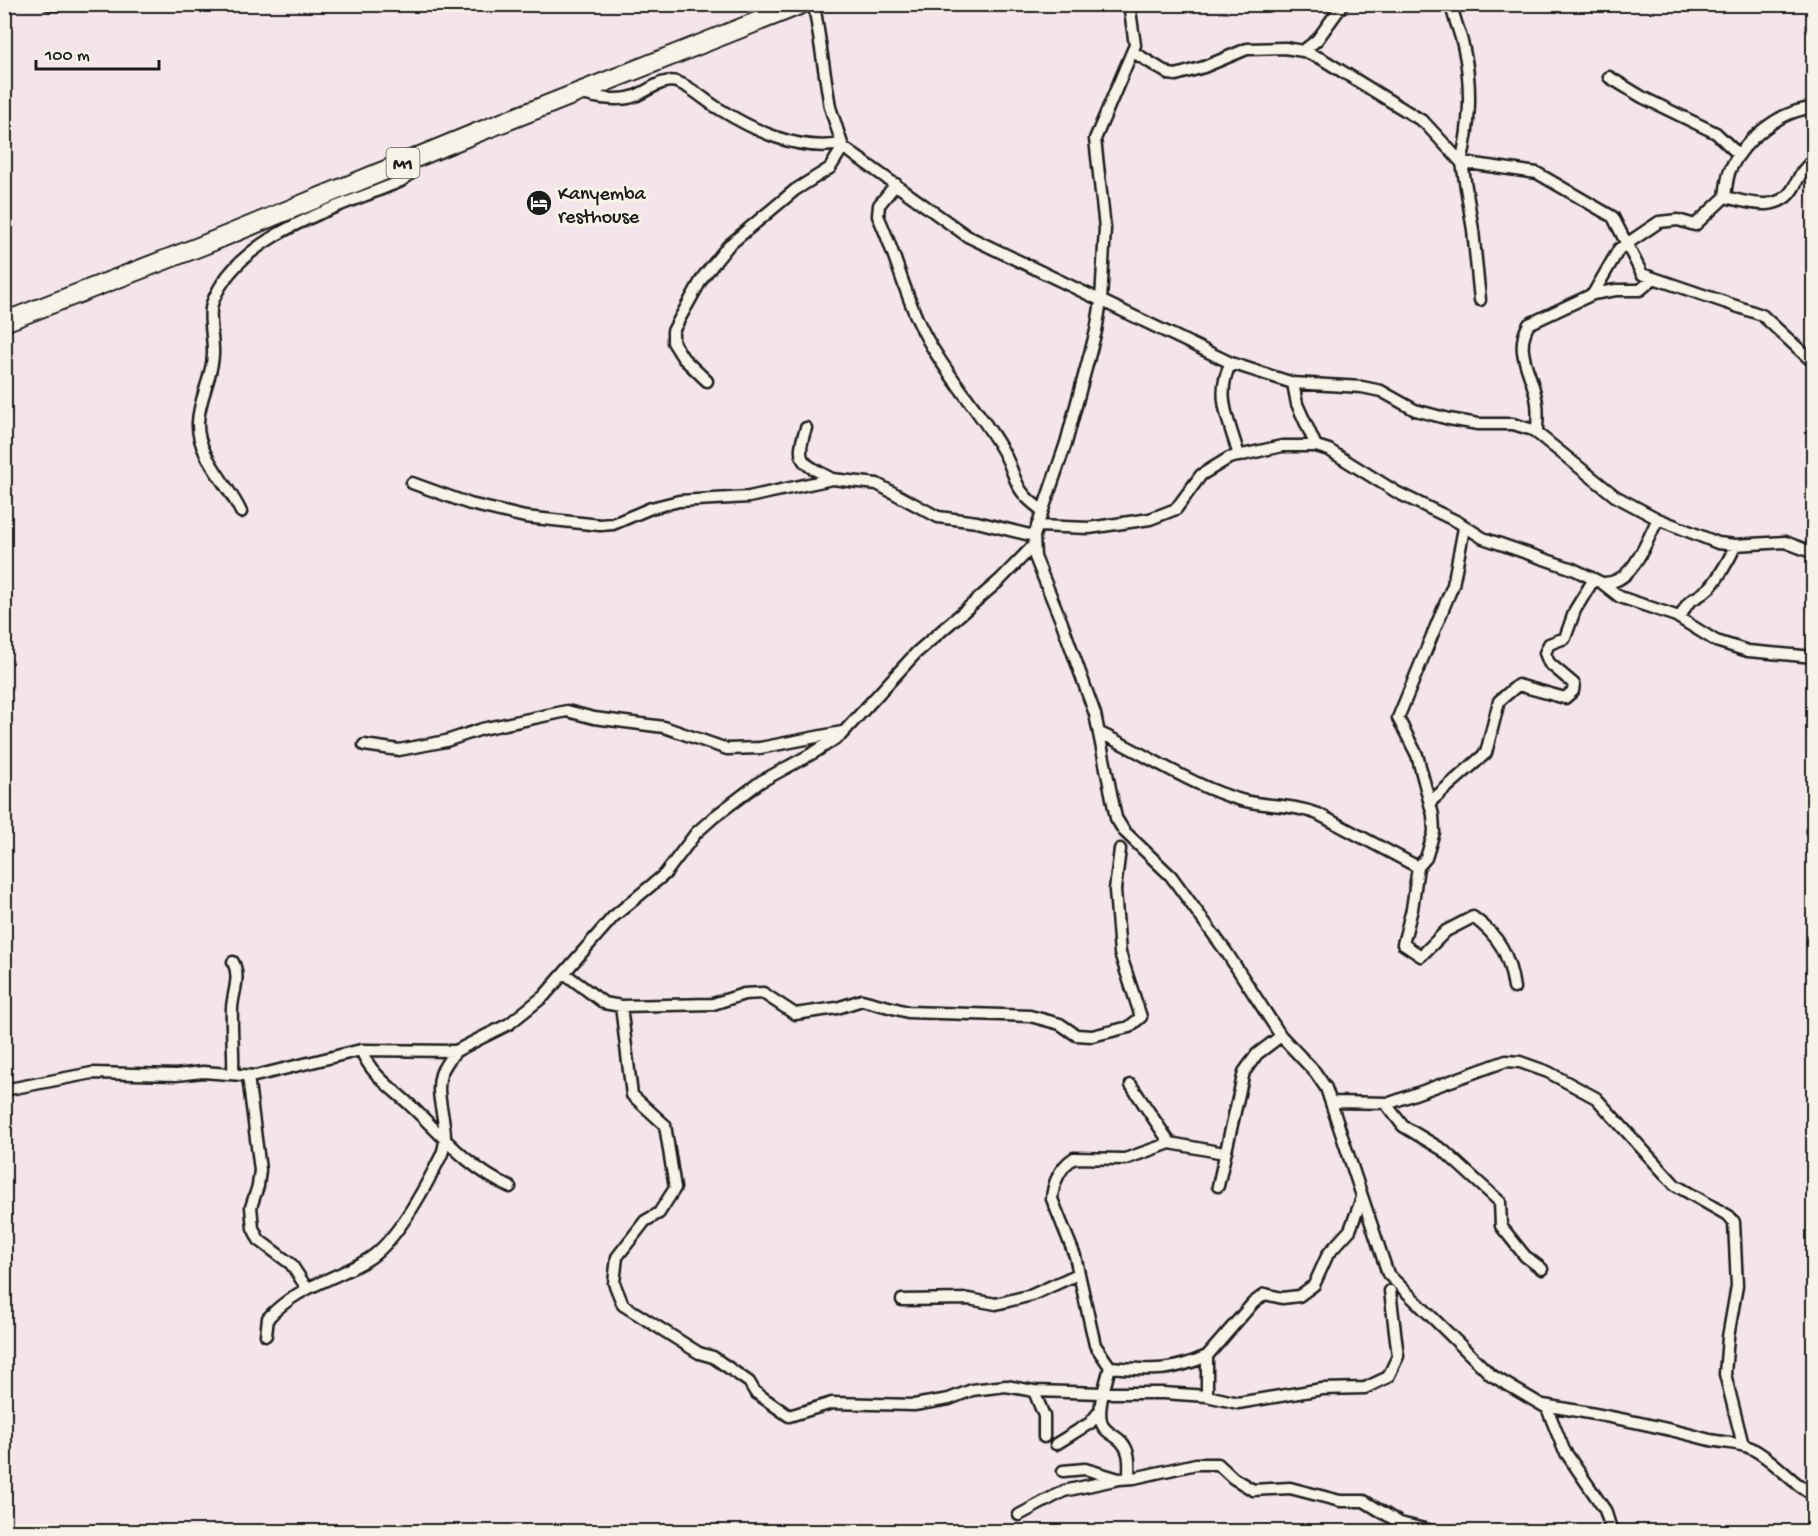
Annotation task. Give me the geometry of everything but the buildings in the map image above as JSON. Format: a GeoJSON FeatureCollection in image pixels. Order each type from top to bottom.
{"type":"FeatureCollection","features":[{"type":"Feature","properties":{"kind":"highway","name":"M1"},"geometry":{"type":"LineString","coordinates":[[4,322],[201,246],[796,5]]}},
{"type":"Feature","properties":{"kind":"street"},"geometry":{"type":"LineString","coordinates":[[48,4],[83,4]]}},
{"type":"Feature","properties":{"kind":"street"},"geometry":{"type":"LineString","coordinates":[[707,381],[684,358],[673,342],[673,332],[703,277],[728,246],[795,190],[824,173],[842,145],[824,74],[814,4]]}},
{"type":"Feature","properties":{"kind":"street"},"geometry":{"type":"LineString","coordinates":[[1129,4],[1134,34],[1133,52],[1095,139],[1105,228],[1101,301],[1096,331],[1066,443],[1035,536],[1035,558],[1079,667],[1100,733],[1120,828],[1171,876],[1227,953],[1281,1036],[1315,1072],[1332,1102],[1384,1267],[1394,1281],[1447,1329],[1491,1375],[1543,1405],[1636,1420],[1710,1440],[1743,1445],[1777,1464],[1794,1483],[1814,1495]]}},
{"type":"Feature","properties":{"kind":"street"},"geometry":{"type":"LineString","coordinates":[[1303,51],[1317,40],[1343,4]]}},
{"type":"Feature","properties":{"kind":"street"},"geometry":{"type":"LineString","coordinates":[[1451,4],[1464,47],[1469,93],[1466,138],[1461,163],[1473,230],[1480,300]]}},
{"type":"Feature","properties":{"kind":"street"},"geometry":{"type":"LineString","coordinates":[[1133,52],[1169,74],[1176,75],[1204,67],[1247,49],[1285,48],[1303,51],[1322,59],[1407,110],[1440,138],[1461,163],[1537,173],[1613,217],[1639,270],[1653,279],[1735,304],[1762,315],[1814,363]]}},
{"type":"Feature","properties":{"kind":"street"},"geometry":{"type":"LineString","coordinates":[[1609,77],[1642,97],[1716,134],[1738,154]]}},
{"type":"Feature","properties":{"kind":"street"},"geometry":{"type":"LineString","coordinates":[[578,92],[597,97],[629,98],[665,81],[676,82],[729,115],[775,137],[818,146],[842,145],[967,236],[1231,363],[1293,383],[1362,387],[1381,391],[1415,410],[1449,419],[1478,424],[1513,424],[1537,432],[1615,496],[1658,519],[1709,541],[1735,545],[1785,542],[1814,554]]}},
{"type":"Feature","properties":{"kind":"street"},"geometry":{"type":"LineString","coordinates":[[1537,432],[1537,399],[1524,360],[1526,330],[1535,320],[1582,302],[1593,294],[1619,249],[1626,243],[1666,220],[1695,225],[1725,198],[1729,172],[1738,154],[1773,123],[1798,110],[1814,108]]}},
{"type":"Feature","properties":{"kind":"street"},"geometry":{"type":"LineString","coordinates":[[241,512],[210,461],[197,425],[212,373],[214,338],[212,301],[233,271],[261,244],[299,223],[401,181],[409,174],[413,159]]}},
{"type":"Feature","properties":{"kind":"street"},"geometry":{"type":"LineString","coordinates":[[1725,198],[1760,205],[1780,202],[1792,189],[1801,172],[1814,160]]}},
{"type":"Feature","properties":{"kind":"street"},"geometry":{"type":"LineString","coordinates":[[896,184],[877,210],[919,323],[954,382],[982,416],[1005,453],[1021,494],[1042,510]]}},
{"type":"Feature","properties":{"kind":"street"},"geometry":{"type":"LineString","coordinates":[[1593,294],[1616,290],[1640,290],[1653,279]]}},
{"type":"Feature","properties":{"kind":"street"},"geometry":{"type":"LineString","coordinates":[[1231,363],[1222,381],[1222,393],[1239,456]]}},
{"type":"Feature","properties":{"kind":"street"},"geometry":{"type":"LineString","coordinates":[[1293,383],[1297,404],[1316,446]]}},
{"type":"Feature","properties":{"kind":"street"},"geometry":{"type":"LineString","coordinates":[[806,428],[799,452],[801,458],[810,468],[832,479]]}},
{"type":"Feature","properties":{"kind":"street"},"geometry":{"type":"LineString","coordinates":[[412,483],[460,501],[525,517],[600,525],[620,522],[651,508],[680,501],[749,497],[832,479],[877,484],[938,517],[977,522],[1035,536],[1109,527],[1166,514],[1176,509],[1201,475],[1220,462],[1282,446],[1316,446],[1329,450],[1398,493],[1458,522],[1464,528],[1483,538],[1598,581],[1620,597],[1680,618],[1716,641],[1748,651],[1814,657]]}},
{"type":"Feature","properties":{"kind":"street"},"geometry":{"type":"LineString","coordinates":[[1598,581],[1618,582],[1629,572],[1658,519]]}},
{"type":"Feature","properties":{"kind":"street"},"geometry":{"type":"LineString","coordinates":[[1464,528],[1453,585],[1398,718],[1417,755],[1430,802],[1434,832],[1426,858],[1418,867],[1412,909],[1403,944],[1421,956],[1446,931],[1473,916],[1493,932],[1511,963],[1514,988]]}},
{"type":"Feature","properties":{"kind":"street"},"geometry":{"type":"LineString","coordinates":[[266,1335],[268,1318],[306,1287],[354,1266],[383,1246],[425,1185],[442,1153],[445,1141],[440,1082],[442,1071],[456,1051],[517,1018],[544,996],[613,917],[665,874],[696,833],[714,817],[760,782],[815,753],[845,730],[916,652],[1000,580],[1035,536]]}},
{"type":"Feature","properties":{"kind":"street"},"geometry":{"type":"LineString","coordinates":[[1680,618],[1688,600],[1710,588],[1721,569],[1731,558],[1735,545]]}},
{"type":"Feature","properties":{"kind":"street"},"geometry":{"type":"LineString","coordinates":[[1430,802],[1486,753],[1499,701],[1510,692],[1518,686],[1565,698],[1573,691],[1574,684],[1549,663],[1545,653],[1549,644],[1565,638],[1575,610],[1598,581]]}},
{"type":"Feature","properties":{"kind":"street"},"geometry":{"type":"LineString","coordinates":[[364,745],[399,750],[447,741],[482,729],[567,711],[594,718],[664,727],[727,749],[760,748],[836,735],[845,730]]}},
{"type":"Feature","properties":{"kind":"street"},"geometry":{"type":"LineString","coordinates":[[1100,733],[1222,793],[1263,805],[1303,808],[1318,813],[1418,867]]}},
{"type":"Feature","properties":{"kind":"street"},"geometry":{"type":"LineString","coordinates":[[564,973],[604,1003],[621,1006],[713,1004],[744,994],[763,993],[795,1014],[837,1008],[862,1000],[908,1012],[1030,1016],[1060,1024],[1076,1035],[1092,1036],[1129,1027],[1141,1017],[1120,953],[1115,890],[1120,849]]}},
{"type":"Feature","properties":{"kind":"street"},"geometry":{"type":"LineString","coordinates":[[232,1073],[235,1042],[232,1008],[237,972],[233,962]]}},
{"type":"Feature","properties":{"kind":"street"},"geometry":{"type":"LineString","coordinates":[[621,1006],[632,1095],[665,1125],[675,1188],[659,1213],[645,1221],[618,1257],[614,1283],[623,1305],[699,1353],[713,1357],[749,1382],[755,1392],[789,1416],[832,1403],[914,1405],[949,1399],[972,1390],[1006,1386],[1034,1391],[1207,1396],[1238,1402],[1255,1402],[1322,1389],[1365,1388],[1388,1377],[1398,1356],[1390,1291]]}},
{"type":"Feature","properties":{"kind":"street"},"geometry":{"type":"LineString","coordinates":[[1218,1186],[1224,1153],[1248,1064],[1281,1036]]}},
{"type":"Feature","properties":{"kind":"street"},"geometry":{"type":"LineString","coordinates":[[4,1090],[92,1072],[151,1075],[232,1073],[248,1076],[264,1075],[361,1050],[456,1051]]}},
{"type":"Feature","properties":{"kind":"street"},"geometry":{"type":"LineString","coordinates":[[361,1050],[378,1077],[472,1166],[510,1187]]}},
{"type":"Feature","properties":{"kind":"street"},"geometry":{"type":"LineString","coordinates":[[1332,1102],[1386,1104],[1497,1062],[1520,1062],[1573,1084],[1599,1100],[1675,1185],[1731,1218],[1735,1228],[1737,1286],[1728,1337],[1725,1374],[1743,1445]]}},
{"type":"Feature","properties":{"kind":"street"},"geometry":{"type":"LineString","coordinates":[[248,1076],[260,1170],[258,1186],[251,1207],[253,1228],[259,1240],[291,1264],[306,1287]]}},
{"type":"Feature","properties":{"kind":"street"},"geometry":{"type":"LineString","coordinates":[[1131,1085],[1170,1143]]}},
{"type":"Feature","properties":{"kind":"street"},"geometry":{"type":"LineString","coordinates":[[1386,1104],[1402,1126],[1443,1150],[1500,1202],[1502,1226],[1525,1256],[1542,1269]]}},
{"type":"Feature","properties":{"kind":"street"},"geometry":{"type":"LineString","coordinates":[[1056,1444],[1090,1423],[1099,1412],[1110,1367],[1095,1345],[1075,1256],[1052,1199],[1053,1189],[1061,1170],[1074,1158],[1125,1159],[1170,1143],[1224,1153]]}},
{"type":"Feature","properties":{"kind":"street"},"geometry":{"type":"LineString","coordinates":[[1110,1367],[1157,1370],[1180,1367],[1207,1356],[1253,1303],[1265,1294],[1282,1298],[1299,1296],[1314,1285],[1328,1254],[1350,1230],[1362,1198]]}},
{"type":"Feature","properties":{"kind":"street"},"geometry":{"type":"LineString","coordinates":[[902,1300],[969,1299],[996,1304],[1032,1295],[1078,1274]]}},
{"type":"Feature","properties":{"kind":"street"},"geometry":{"type":"LineString","coordinates":[[1207,1356],[1207,1396]]}},
{"type":"Feature","properties":{"kind":"street"},"geometry":{"type":"LineString","coordinates":[[1034,1391],[1044,1416],[1044,1437]]}},
{"type":"Feature","properties":{"kind":"street"},"geometry":{"type":"LineString","coordinates":[[1543,1405],[1576,1472],[1605,1510],[1612,1532]]}},
{"type":"Feature","properties":{"kind":"street"},"geometry":{"type":"LineString","coordinates":[[1099,1412],[1104,1430],[1125,1447],[1128,1455],[1124,1478]]}},
{"type":"Feature","properties":{"kind":"street"},"geometry":{"type":"LineString","coordinates":[[1019,1515],[1065,1491],[1196,1464],[1218,1464],[1233,1478],[1253,1490],[1290,1488],[1340,1501],[1364,1501],[1400,1522],[1437,1532]]}},
{"type":"Feature","properties":{"kind":"street"},"geometry":{"type":"LineString","coordinates":[[1064,1471],[1094,1470],[1124,1478]]}},
{"type":"Feature","properties":{"kind":"place","name":"Kanyemba resthouse"},"geometry":{"type":"Point","coordinates":[539,203]}}]}
